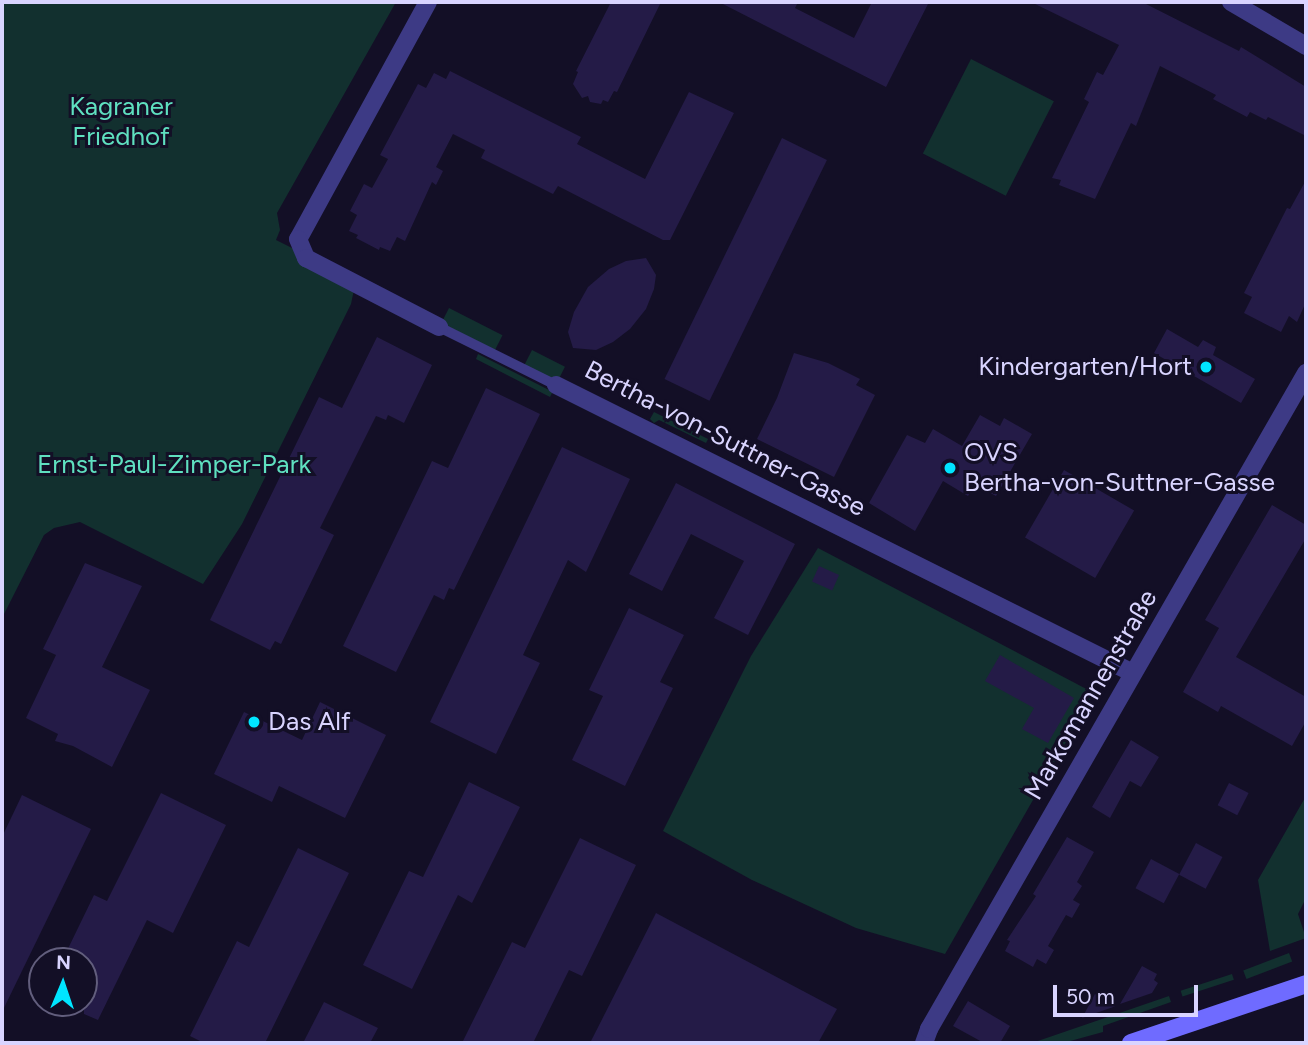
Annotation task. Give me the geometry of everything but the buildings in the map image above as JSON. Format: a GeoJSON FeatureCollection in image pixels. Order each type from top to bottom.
{"type":"FeatureCollection","features":[{"type":"Feature","properties":{"kind":"main road"},"geometry":{"type":"LineString","coordinates":[[1131,1043],[1306,984]]}},
{"type":"Feature","properties":{"kind":"street","name":"Bertha-von-Suttner-Gasse"},"geometry":{"type":"LineString","coordinates":[[428,2],[301,228],[299,246],[306,258],[439,327]]}},
{"type":"Feature","properties":{"kind":"street"},"geometry":{"type":"LineString","coordinates":[[1231,2],[1306,46]]}},
{"type":"Feature","properties":{"kind":"street","name":"Markomannenstraße"},"geometry":{"type":"LineString","coordinates":[[924,1043],[929,1029],[1306,373]]}},
{"type":"Feature","properties":{"kind":"street","name":"Bertha-von-Suttner-Gasse"},"geometry":{"type":"LineString","coordinates":[[556,384],[1133,673]]}},
{"type":"Feature","properties":{"kind":"lane","name":"Bertha-von-Suttner-Gasse"},"geometry":{"type":"LineString","coordinates":[[439,327],[556,384]]}},
{"type":"Feature","properties":{"kind":"green space"},"geometry":{"type":"Polygon","coordinates":[[[2,2],[396,2],[277,213],[280,230],[276,240],[356,280],[351,304],[242,524],[203,584],[80,522],[54,528],[44,535],[2,618],[2,2]]]}},
{"type":"Feature","properties":{"kind":"green space"},"geometry":{"type":"Polygon","coordinates":[[[971,59],[1054,101],[1006,196],[923,153],[971,59]]]}},
{"type":"Feature","properties":{"kind":"green space"},"geometry":{"type":"Polygon","coordinates":[[[449,308],[502,335],[495,350],[441,323],[449,308]]]}},
{"type":"Feature","properties":{"kind":"green space"},"geometry":{"type":"Polygon","coordinates":[[[532,350],[565,367],[557,382],[524,365],[532,350]]]}},
{"type":"Feature","properties":{"kind":"green space"},"geometry":{"type":"Polygon","coordinates":[[[478,354],[551,391],[550,397],[476,359],[478,354]]]}},
{"type":"Feature","properties":{"kind":"green space"},"geometry":{"type":"Polygon","coordinates":[[[654,412],[708,439],[706,443],[659,420],[654,423],[650,419],[654,412]]]}},
{"type":"Feature","properties":{"kind":"green space"},"geometry":{"type":"Polygon","coordinates":[[[818,548],[1094,693],[945,954],[856,928],[752,880],[663,831],[751,656],[818,548]]]}},
{"type":"Feature","properties":{"kind":"green space"},"geometry":{"type":"Polygon","coordinates":[[[1306,796],[1306,898],[1298,914],[1306,938],[1270,951],[1258,880],[1306,796]]]}},
{"type":"Feature","properties":{"kind":"green space"},"geometry":{"type":"Polygon","coordinates":[[[1289,953],[1292,961],[1246,979],[1243,971],[1289,953]]]}},
{"type":"Feature","properties":{"kind":"green space"},"geometry":{"type":"Polygon","coordinates":[[[1232,974],[1234,980],[1182,996],[1181,991],[1232,974]]]}},
{"type":"Feature","properties":{"kind":"green space"},"geometry":{"type":"Polygon","coordinates":[[[1169,996],[1171,1002],[1103,1026],[1103,1032],[1063,1043],[1032,1043],[1169,996]]]}},
{"type":"Feature","properties":{"kind":"place","name":"Kindergarten/Hort"},"geometry":{"type":"Point","coordinates":[1206,367]}},
{"type":"Feature","properties":{"kind":"place","name":"OVS Bertha-von-Suttner-Gasse"},"geometry":{"type":"Point","coordinates":[950,468]}},
{"type":"Feature","properties":{"kind":"place","name":"Das Alf"},"geometry":{"type":"Point","coordinates":[254,722]}},
{"type":"Feature","properties":{"kind":"park label","name":"Kagraner Friedhof"},"geometry":{"type":"Point","coordinates":[121,122]}},
{"type":"Feature","properties":{"kind":"park label","name":"Ernst-Paul-Zimper-Park"},"geometry":{"type":"Point","coordinates":[174,465]}}]}
